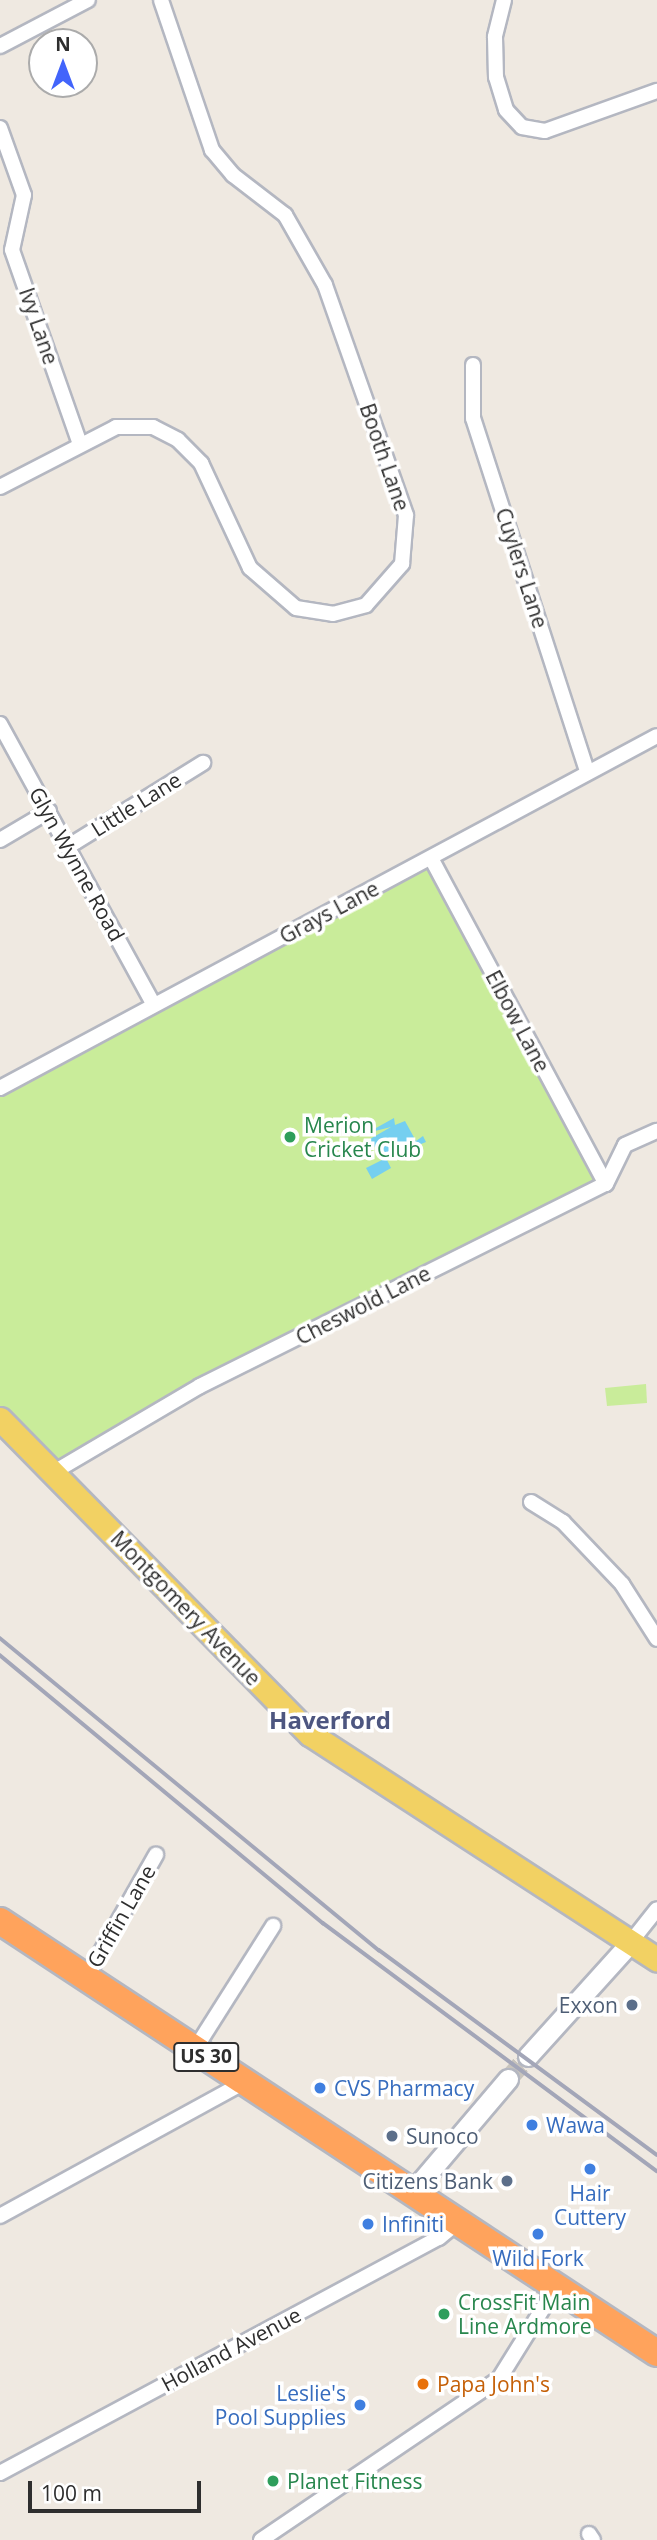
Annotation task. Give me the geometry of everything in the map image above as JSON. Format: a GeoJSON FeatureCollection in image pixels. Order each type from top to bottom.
{"type":"FeatureCollection","features":[{"type":"Feature","properties":{"kind":"highway","name":"US 30"},"geometry":{"type":"LineString","coordinates":[[0,1921],[657,2353]]}},
{"type":"Feature","properties":{"kind":"main road","name":"Montgomery Avenue"},"geometry":{"type":"LineString","coordinates":[[0,1419],[310,1734],[657,1959]]}},
{"type":"Feature","properties":{"kind":"street"},"geometry":{"type":"LineString","coordinates":[[0,46],[88,0]]}},
{"type":"Feature","properties":{"kind":"street","name":"Booth Lane"},"geometry":{"type":"LineString","coordinates":[[0,487],[80,444],[135,425],[178,440],[201,463],[250,568],[296,608],[332,614],[366,605],[402,564],[406,515],[325,285],[285,215],[233,175],[212,150],[161,0]]}},
{"type":"Feature","properties":{"kind":"street"},"geometry":{"type":"LineString","coordinates":[[504,0],[495,37],[496,77],[506,110],[522,127],[545,131],[657,91]]}},
{"type":"Feature","properties":{"kind":"street","name":"Ivy Lane"},"geometry":{"type":"LineString","coordinates":[[0,128],[24,195],[6,253],[80,444]]}},
{"type":"Feature","properties":{"kind":"street","name":"Cuylers Lane"},"geometry":{"type":"LineString","coordinates":[[473,365],[468,387],[473,418],[587,770]]}},
{"type":"Feature","properties":{"kind":"street","name":"Glyn Wynne Road"},"geometry":{"type":"LineString","coordinates":[[0,724],[154,1005]]}},
{"type":"Feature","properties":{"kind":"street","name":"Grays Lane"},"geometry":{"type":"LineString","coordinates":[[0,1088],[431,858],[587,770],[656,737]]}},
{"type":"Feature","properties":{"kind":"street","name":"Little Lane"},"geometry":{"type":"LineString","coordinates":[[69,846],[203,763]]}},
{"type":"Feature","properties":{"kind":"street"},"geometry":{"type":"LineString","coordinates":[[0,841],[49,811]]}},
{"type":"Feature","properties":{"kind":"street","name":"Elbow Lane"},"geometry":{"type":"LineString","coordinates":[[431,858],[606,1184]]}},
{"type":"Feature","properties":{"kind":"street"},"geometry":{"type":"LineString","coordinates":[[606,1184],[625,1145],[657,1131]]}},
{"type":"Feature","properties":{"kind":"street","name":"Cheswold Lane"},"geometry":{"type":"LineString","coordinates":[[54,1472],[200,1386],[606,1184]]}},
{"type":"Feature","properties":{"kind":"street"},"geometry":{"type":"LineString","coordinates":[[531,1502],[563,1522],[622,1584],[657,1639]]}},
{"type":"Feature","properties":{"kind":"street","name":"Griffin Lane"},"geometry":{"type":"LineString","coordinates":[[86,1978],[156,1855]]}},
{"type":"Feature","properties":{"kind":"street"},"geometry":{"type":"LineString","coordinates":[[528,2056],[630,1943],[657,1909]]}},
{"type":"Feature","properties":{"kind":"street"},"geometry":{"type":"LineString","coordinates":[[195,2049],[273,1926]]}},
{"type":"Feature","properties":{"kind":"street"},"geometry":{"type":"LineString","coordinates":[[413,2191],[508,2079]]}},
{"type":"Feature","properties":{"kind":"street"},"geometry":{"type":"LineString","coordinates":[[0,2216],[245,2082]]}},
{"type":"Feature","properties":{"kind":"street","name":"Holland Avenue"},"geometry":{"type":"LineString","coordinates":[[0,2473],[427,2244],[459,2221]]}},
{"type":"Feature","properties":{"kind":"street"},"geometry":{"type":"LineString","coordinates":[[261,2540],[499,2379],[557,2287]]}},
{"type":"Feature","properties":{"kind":"green space","name":"Merion Cricket Club"},"geometry":{"type":"Polygon","coordinates":[[[431,858],[606,1184],[200,1386],[54,1472],[0,1418],[0,1090],[431,858]]]}},
{"type":"Feature","properties":{"kind":"green space"},"geometry":{"type":"Polygon","coordinates":[[[646,1384],[647,1403],[607,1406],[605,1388],[646,1384]]]}},
{"type":"Feature","properties":{"kind":"water"},"geometry":{"type":"Polygon","coordinates":[[[394,1118],[395,1125],[405,1121],[416,1141],[423,1136],[426,1142],[386,1158],[391,1168],[372,1179],[366,1168],[382,1160],[370,1139],[391,1127],[367,1133],[394,1118]]]}},
{"type":"Feature","properties":{"kind":"tunnel"},"geometry":{"type":"LineString","coordinates":[[508,2079],[528,2056]]}},
{"type":"Feature","properties":{"kind":"tunnel"},"geometry":{"type":"LineString","coordinates":[[508,2079],[528,2056]]}},
{"type":"Feature","properties":{"kind":"railway"},"geometry":{"type":"LineString","coordinates":[[0,1638],[379,1950],[657,2155]]}},
{"type":"Feature","properties":{"kind":"railway"},"geometry":{"type":"LineString","coordinates":[[0,1655],[323,1923],[657,2171]]}},
{"type":"Feature","properties":{"kind":"place","name":"Merion Cricket Club"},"geometry":{"type":"Point","coordinates":[290,1137]}},
{"type":"Feature","properties":{"kind":"place","name":"Exxon"},"geometry":{"type":"Point","coordinates":[632,2005]}},
{"type":"Feature","properties":{"kind":"place","name":"CVS Pharmacy"},"geometry":{"type":"Point","coordinates":[320,2088]}},
{"type":"Feature","properties":{"kind":"place","name":"Wawa"},"geometry":{"type":"Point","coordinates":[532,2125]}},
{"type":"Feature","properties":{"kind":"place","name":"Sunoco"},"geometry":{"type":"Point","coordinates":[392,2136]}},
{"type":"Feature","properties":{"kind":"place","name":"Hair Cuttery"},"geometry":{"type":"Point","coordinates":[590,2169]}},
{"type":"Feature","properties":{"kind":"place","name":"Citizens Bank"},"geometry":{"type":"Point","coordinates":[507,2181]}},
{"type":"Feature","properties":{"kind":"place","name":"Infiniti"},"geometry":{"type":"Point","coordinates":[368,2224]}},
{"type":"Feature","properties":{"kind":"place","name":"Wild Fork"},"geometry":{"type":"Point","coordinates":[538,2234]}},
{"type":"Feature","properties":{"kind":"place","name":"CrossFit Main Line Ardmore"},"geometry":{"type":"Point","coordinates":[444,2314]}},
{"type":"Feature","properties":{"kind":"place","name":"Papa John's"},"geometry":{"type":"Point","coordinates":[423,2384]}},
{"type":"Feature","properties":{"kind":"place","name":"Leslie's Pool Supplies"},"geometry":{"type":"Point","coordinates":[360,2405]}},
{"type":"Feature","properties":{"kind":"place","name":"Planet Fitness"},"geometry":{"type":"Point","coordinates":[273,2481]}},
{"type":"Feature","properties":{"kind":"district","name":"Haverford"},"geometry":{"type":"Point","coordinates":[330,1720]}}]}
